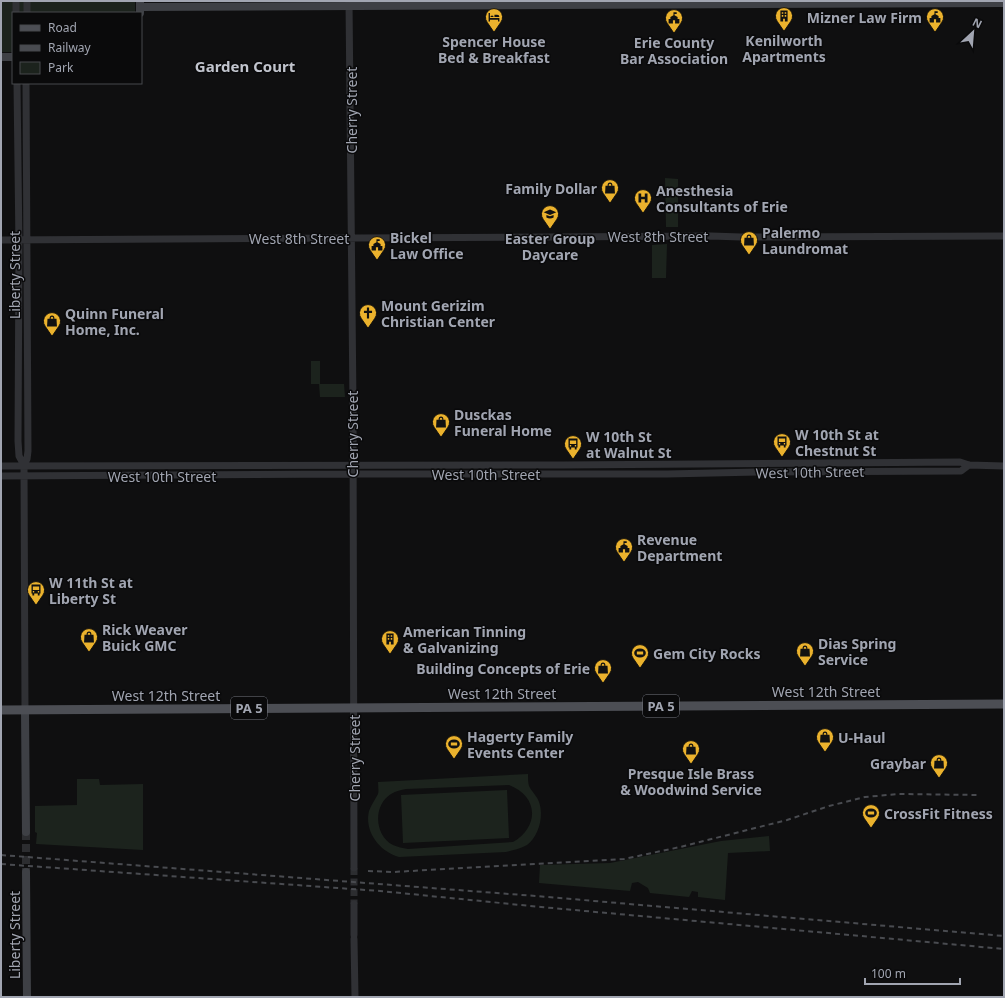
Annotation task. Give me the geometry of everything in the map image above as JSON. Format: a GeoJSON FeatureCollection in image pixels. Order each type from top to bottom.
{"type":"FeatureCollection","features":[{"type":"Feature","properties":{"kind":"main road"},"geometry":{"type":"LineString","coordinates":[[140,7],[349,3],[1004,3]]}},
{"type":"Feature","properties":{"kind":"main road"},"geometry":{"type":"LineString","coordinates":[[1,57],[12,57]]}},
{"type":"Feature","properties":{"kind":"main road","name":"West 12th Street"},"geometry":{"type":"LineString","coordinates":[[1,710],[1004,704]]}},
{"type":"Feature","properties":{"kind":"main road","name":"Liberty Street"},"geometry":{"type":"LineString","coordinates":[[25,710],[26,832]]}},
{"type":"Feature","properties":{"kind":"main road","name":"Liberty Street"},"geometry":{"type":"LineString","coordinates":[[26,872],[27,997]]}},
{"type":"Feature","properties":{"kind":"street"},"geometry":{"type":"LineString","coordinates":[[16,1],[16,12]]}},
{"type":"Feature","properties":{"kind":"street"},"geometry":{"type":"LineString","coordinates":[[27,1],[27,12]]}},
{"type":"Feature","properties":{"kind":"street","name":"Cherry Street"},"geometry":{"type":"LineString","coordinates":[[349,3],[354,868]]}},
{"type":"Feature","properties":{"kind":"street","name":"Liberty Street"},"geometry":{"type":"LineString","coordinates":[[18,84],[18,456],[24,465]]}},
{"type":"Feature","properties":{"kind":"street","name":"Liberty Street"},"geometry":{"type":"LineString","coordinates":[[25,710],[24,465],[27,459],[28,451],[26,84]]}},
{"type":"Feature","properties":{"kind":"street","name":"West 8th Street"},"geometry":{"type":"LineString","coordinates":[[1,240],[351,237],[1004,236]]}},
{"type":"Feature","properties":{"kind":"street"},"geometry":{"type":"LineString","coordinates":[[877,462],[877,471]]}},
{"type":"Feature","properties":{"kind":"street","name":"West 10th Street"},"geometry":{"type":"LineString","coordinates":[[1,466],[563,465],[877,462],[960,462],[969,465],[1004,466]]}},
{"type":"Feature","properties":{"kind":"street"},"geometry":{"type":"LineString","coordinates":[[667,464],[667,474]]}},
{"type":"Feature","properties":{"kind":"street"},"geometry":{"type":"LineString","coordinates":[[248,465],[248,475]]}},
{"type":"Feature","properties":{"kind":"street"},"geometry":{"type":"LineString","coordinates":[[457,465],[457,474]]}},
{"type":"Feature","properties":{"kind":"street"},"geometry":{"type":"LineString","coordinates":[[563,465],[563,474]]}},
{"type":"Feature","properties":{"kind":"street","name":"West 10th Street"},"geometry":{"type":"LineString","coordinates":[[1,476],[667,474],[961,471],[969,465]]}},
{"type":"Feature","properties":{"kind":"street"},"geometry":{"type":"LineString","coordinates":[[354,904],[355,997]]}},
{"type":"Feature","properties":{"kind":"green space"},"geometry":{"type":"Polygon","coordinates":[[[1,1],[135,1],[135,12],[12,12],[12,52],[1,52],[1,1]]]}},
{"type":"Feature","properties":{"kind":"green space"},"geometry":{"type":"Polygon","coordinates":[[[665,178],[678,179],[678,227],[666,227],[665,178]]]}},
{"type":"Feature","properties":{"kind":"green space"},"geometry":{"type":"Polygon","coordinates":[[[667,244],[666,278],[652,278],[652,245],[667,244]]]}},
{"type":"Feature","properties":{"kind":"green space"},"geometry":{"type":"Polygon","coordinates":[[[311,361],[320,361],[320,384],[344,384],[345,397],[320,397],[319,384],[311,384],[311,361]]]}},
{"type":"Feature","properties":{"kind":"green space"},"geometry":{"type":"Polygon","coordinates":[[[528,774],[529,786],[538,800],[541,819],[535,836],[527,845],[506,852],[399,857],[386,851],[380,846],[371,833],[369,826],[369,811],[378,794],[378,782],[528,774]],[[509,785],[400,790],[391,794],[381,805],[378,820],[379,827],[382,834],[393,845],[408,849],[513,842],[528,828],[532,812],[526,796],[519,790],[509,785]]]}},
{"type":"Feature","properties":{"kind":"green space"},"geometry":{"type":"Polygon","coordinates":[[[77,779],[99,779],[100,785],[143,784],[143,850],[36,844],[37,833],[35,832],[35,806],[77,805],[77,779]]]}},
{"type":"Feature","properties":{"kind":"green space"},"geometry":{"type":"Polygon","coordinates":[[[507,790],[509,838],[403,843],[401,795],[507,790]]]}},
{"type":"Feature","properties":{"kind":"green space"},"geometry":{"type":"Polygon","coordinates":[[[769,836],[770,851],[728,853],[725,900],[698,897],[698,892],[692,891],[689,897],[650,893],[648,888],[638,882],[632,883],[630,891],[539,883],[540,865],[610,863],[721,841],[769,836]]]}},
{"type":"Feature","properties":{"kind":"tunnel"},"geometry":{"type":"LineString","coordinates":[[26,832],[26,872]]}},
{"type":"Feature","properties":{"kind":"tunnel"},"geometry":{"type":"LineString","coordinates":[[354,868],[354,904]]}},
{"type":"Feature","properties":{"kind":"railway"},"geometry":{"type":"LineString","coordinates":[[368,871],[393,872],[624,859],[680,847],[787,820],[829,806],[865,797],[899,794],[978,795]]}},
{"type":"Feature","properties":{"kind":"railway"},"geometry":{"type":"LineString","coordinates":[[1,855],[536,896],[1004,936]]}},
{"type":"Feature","properties":{"kind":"railway"},"geometry":{"type":"LineString","coordinates":[[1,864],[380,891],[1004,949]]}},
{"type":"Feature","properties":{"kind":"place","name":"Kenilworth Apartments"},"geometry":{"type":"Point","coordinates":[784,31]}},
{"type":"Feature","properties":{"kind":"place","name":"Spencer House Bed & Breakfast"},"geometry":{"type":"Point","coordinates":[494,32]}},
{"type":"Feature","properties":{"kind":"place","name":"Mizner Law Firm"},"geometry":{"type":"Point","coordinates":[935,32]}},
{"type":"Feature","properties":{"kind":"place","name":"Erie County Bar Association"},"geometry":{"type":"Point","coordinates":[674,33]}},
{"type":"Feature","properties":{"kind":"place","name":"Family Dollar"},"geometry":{"type":"Point","coordinates":[610,203]}},
{"type":"Feature","properties":{"kind":"place","name":"Anesthesia Consultants of Erie"},"geometry":{"type":"Point","coordinates":[643,213]}},
{"type":"Feature","properties":{"kind":"place","name":"Easter Group Daycare"},"geometry":{"type":"Point","coordinates":[550,229]}},
{"type":"Feature","properties":{"kind":"place","name":"Palermo Laundromat"},"geometry":{"type":"Point","coordinates":[749,255]}},
{"type":"Feature","properties":{"kind":"place","name":"Bickel Law Office"},"geometry":{"type":"Point","coordinates":[377,260]}},
{"type":"Feature","properties":{"kind":"place","name":"Mount Gerizim Christian Center"},"geometry":{"type":"Point","coordinates":[368,328]}},
{"type":"Feature","properties":{"kind":"place","name":"Quinn Funeral Home, Inc."},"geometry":{"type":"Point","coordinates":[52,336]}},
{"type":"Feature","properties":{"kind":"place","name":"Dusckas Funeral Home"},"geometry":{"type":"Point","coordinates":[441,437]}},
{"type":"Feature","properties":{"kind":"place","name":"W 10th St at Chestnut St"},"geometry":{"type":"Point","coordinates":[782,457]}},
{"type":"Feature","properties":{"kind":"place","name":"W 10th St at Walnut St"},"geometry":{"type":"Point","coordinates":[573,459]}},
{"type":"Feature","properties":{"kind":"place","name":"Revenue Department"},"geometry":{"type":"Point","coordinates":[624,562]}},
{"type":"Feature","properties":{"kind":"place","name":"W 11th St at Liberty St"},"geometry":{"type":"Point","coordinates":[36,605]}},
{"type":"Feature","properties":{"kind":"place","name":"Rick Weaver Buick GMC"},"geometry":{"type":"Point","coordinates":[89,652]}},
{"type":"Feature","properties":{"kind":"place","name":"American Tinning & Galvanizing"},"geometry":{"type":"Point","coordinates":[390,654]}},
{"type":"Feature","properties":{"kind":"place","name":"Dias Spring Service"},"geometry":{"type":"Point","coordinates":[805,666]}},
{"type":"Feature","properties":{"kind":"place","name":"Gem City Rocks"},"geometry":{"type":"Point","coordinates":[640,668]}},
{"type":"Feature","properties":{"kind":"place","name":"Building Concepts of Erie"},"geometry":{"type":"Point","coordinates":[603,683]}},
{"type":"Feature","properties":{"kind":"place","name":"U-Haul"},"geometry":{"type":"Point","coordinates":[825,752]}},
{"type":"Feature","properties":{"kind":"place","name":"Hagerty Family Events Center"},"geometry":{"type":"Point","coordinates":[454,759]}},
{"type":"Feature","properties":{"kind":"place","name":"Presque Isle Brass & Woodwind Service"},"geometry":{"type":"Point","coordinates":[691,764]}},
{"type":"Feature","properties":{"kind":"place","name":"Graybar"},"geometry":{"type":"Point","coordinates":[939,778]}},
{"type":"Feature","properties":{"kind":"place","name":"CrossFit Fitness"},"geometry":{"type":"Point","coordinates":[871,828]}},
{"type":"Feature","properties":{"kind":"district","name":"Garden Court"},"geometry":{"type":"Point","coordinates":[245,66]}}]}
